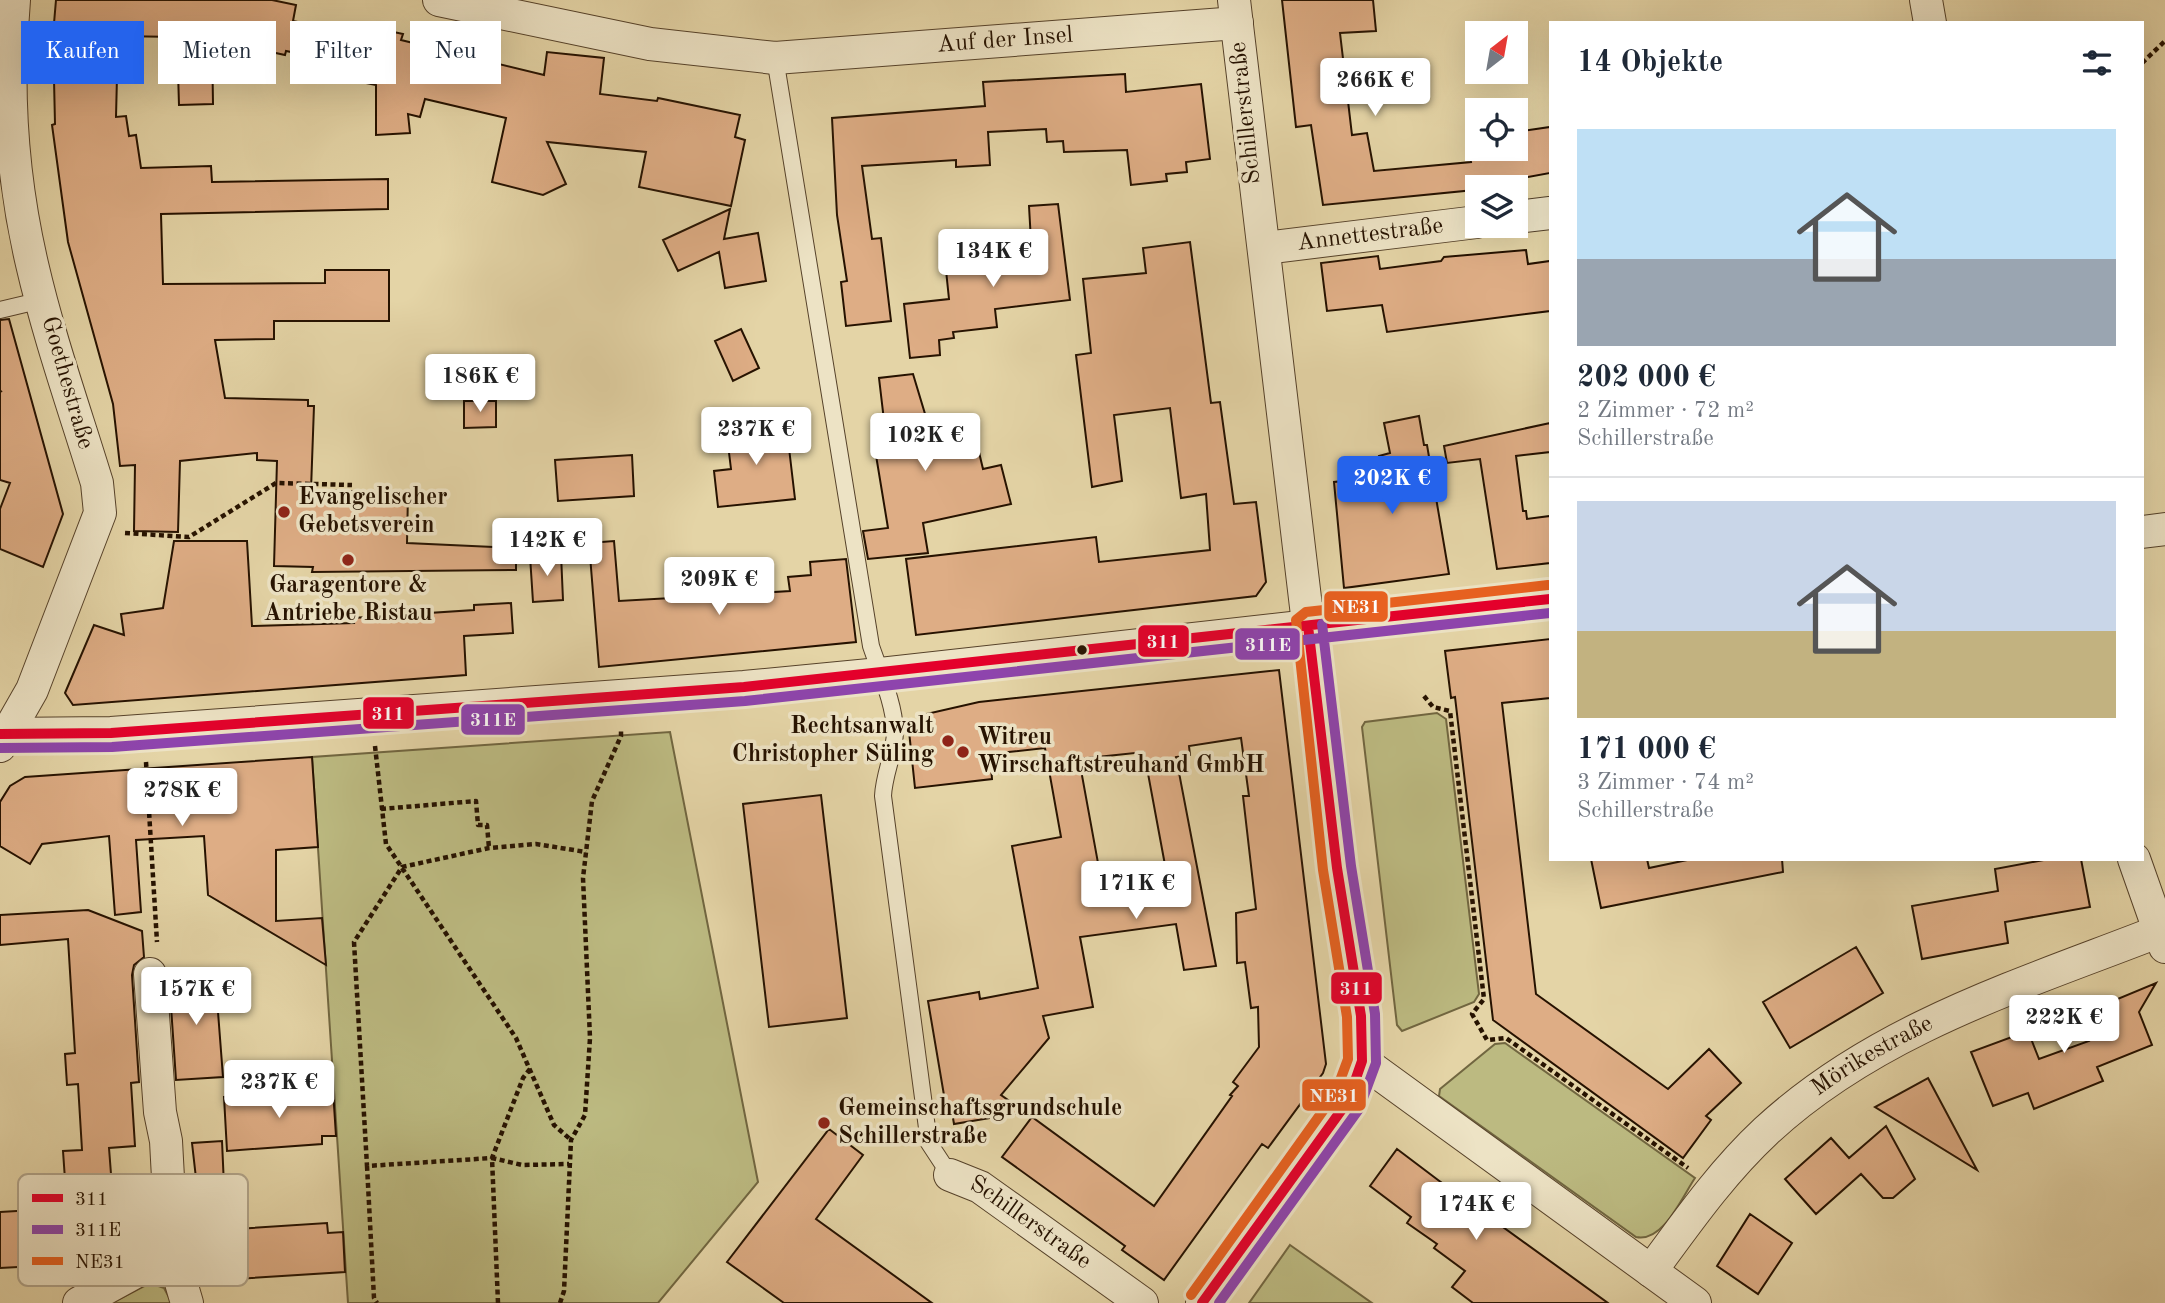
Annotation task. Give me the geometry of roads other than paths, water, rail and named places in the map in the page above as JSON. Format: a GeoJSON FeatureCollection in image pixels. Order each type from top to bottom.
{"type":"FeatureCollection","features":[{"type":"Feature","properties":{"kind":"street","name":"Goethestraße"},"geometry":{"type":"LineString","coordinates":[[2,738],[32,690],[97,528],[100,498],[32,265],[14,144],[9,85],[14,0]]}},
{"type":"Feature","properties":{"kind":"street","name":"Auf der Insel"},"geometry":{"type":"LineString","coordinates":[[439,0],[529,8],[650,44],[775,58],[1235,11]]}},
{"type":"Feature","properties":{"kind":"street"},"geometry":{"type":"LineString","coordinates":[[1926,0],[1930,21]]}},
{"type":"Feature","properties":{"kind":"street","name":"Schillerstraße"},"geometry":{"type":"LineString","coordinates":[[1202,1303],[1348,1101],[1362,1061],[1361,1016],[1337,868],[1235,11]]}},
{"type":"Feature","properties":{"kind":"street"},"geometry":{"type":"LineString","coordinates":[[1528,216],[1549,213]]}},
{"type":"Feature","properties":{"kind":"street","name":"Annettestraße"},"geometry":{"type":"LineString","coordinates":[[1264,248],[1465,223]]}},
{"type":"Feature","properties":{"kind":"street"},"geometry":{"type":"LineString","coordinates":[[2144,532],[2165,530]]}},
{"type":"Feature","properties":{"kind":"street"},"geometry":{"type":"LineString","coordinates":[[2,738],[144,731],[880,674],[1549,599]]}},
{"type":"Feature","properties":{"kind":"street"},"geometry":{"type":"LineString","coordinates":[[2135,861],[2161,939]]}},
{"type":"Feature","properties":{"kind":"street","name":"Mörikestraße"},"geometry":{"type":"LineString","coordinates":[[1651,1271],[1715,1186],[1766,1131],[1797,1104],[1878,1048],[1936,1019],[2161,939]]}},
{"type":"Feature","properties":{"kind":"street"},"geometry":{"type":"LineString","coordinates":[[150,974],[160,1112],[166,1142],[168,1174]]}},
{"type":"Feature","properties":{"kind":"street"},"geometry":{"type":"LineString","coordinates":[[1362,1061],[1695,1303]]}},
{"type":"Feature","properties":{"kind":"street","name":"Schillerstraße"},"geometry":{"type":"LineString","coordinates":[[950,1175],[980,1187],[1142,1303]]}},
{"type":"Feature","properties":{"kind":"street"},"geometry":{"type":"LineString","coordinates":[[79,1303],[110,1286]]}},
{"type":"Feature","properties":{"kind":"street"},"geometry":{"type":"LineString","coordinates":[[182,1286],[187,1303]]}},
{"type":"Feature","properties":{"kind":"lane"},"geometry":{"type":"LineString","coordinates":[[775,58],[871,646],[891,702],[895,731],[884,773],[883,796],[907,997],[929,1143],[950,1175]]}},
{"type":"Feature","properties":{"kind":"lane"},"geometry":{"type":"LineString","coordinates":[[0,310],[42,300]]}},
{"type":"Feature","properties":{"kind":"place","name":"Evangelischer Gebetsverein"},"geometry":{"type":"Point","coordinates":[284,512]}},
{"type":"Feature","properties":{"kind":"place","name":"Garagentore & Antriebe Ristau"},"geometry":{"type":"Point","coordinates":[348,560]}},
{"type":"Feature","properties":{"kind":"place","name":"Rechtsanwalt Christopher Süling"},"geometry":{"type":"Point","coordinates":[948,741]}},
{"type":"Feature","properties":{"kind":"place","name":"Witreu Wirschaftstreuhand GmbH"},"geometry":{"type":"Point","coordinates":[963,752]}},
{"type":"Feature","properties":{"kind":"place","name":"Gemeinschaftsgrundschule Schillerstraße"},"geometry":{"type":"Point","coordinates":[824,1123]}}]}
